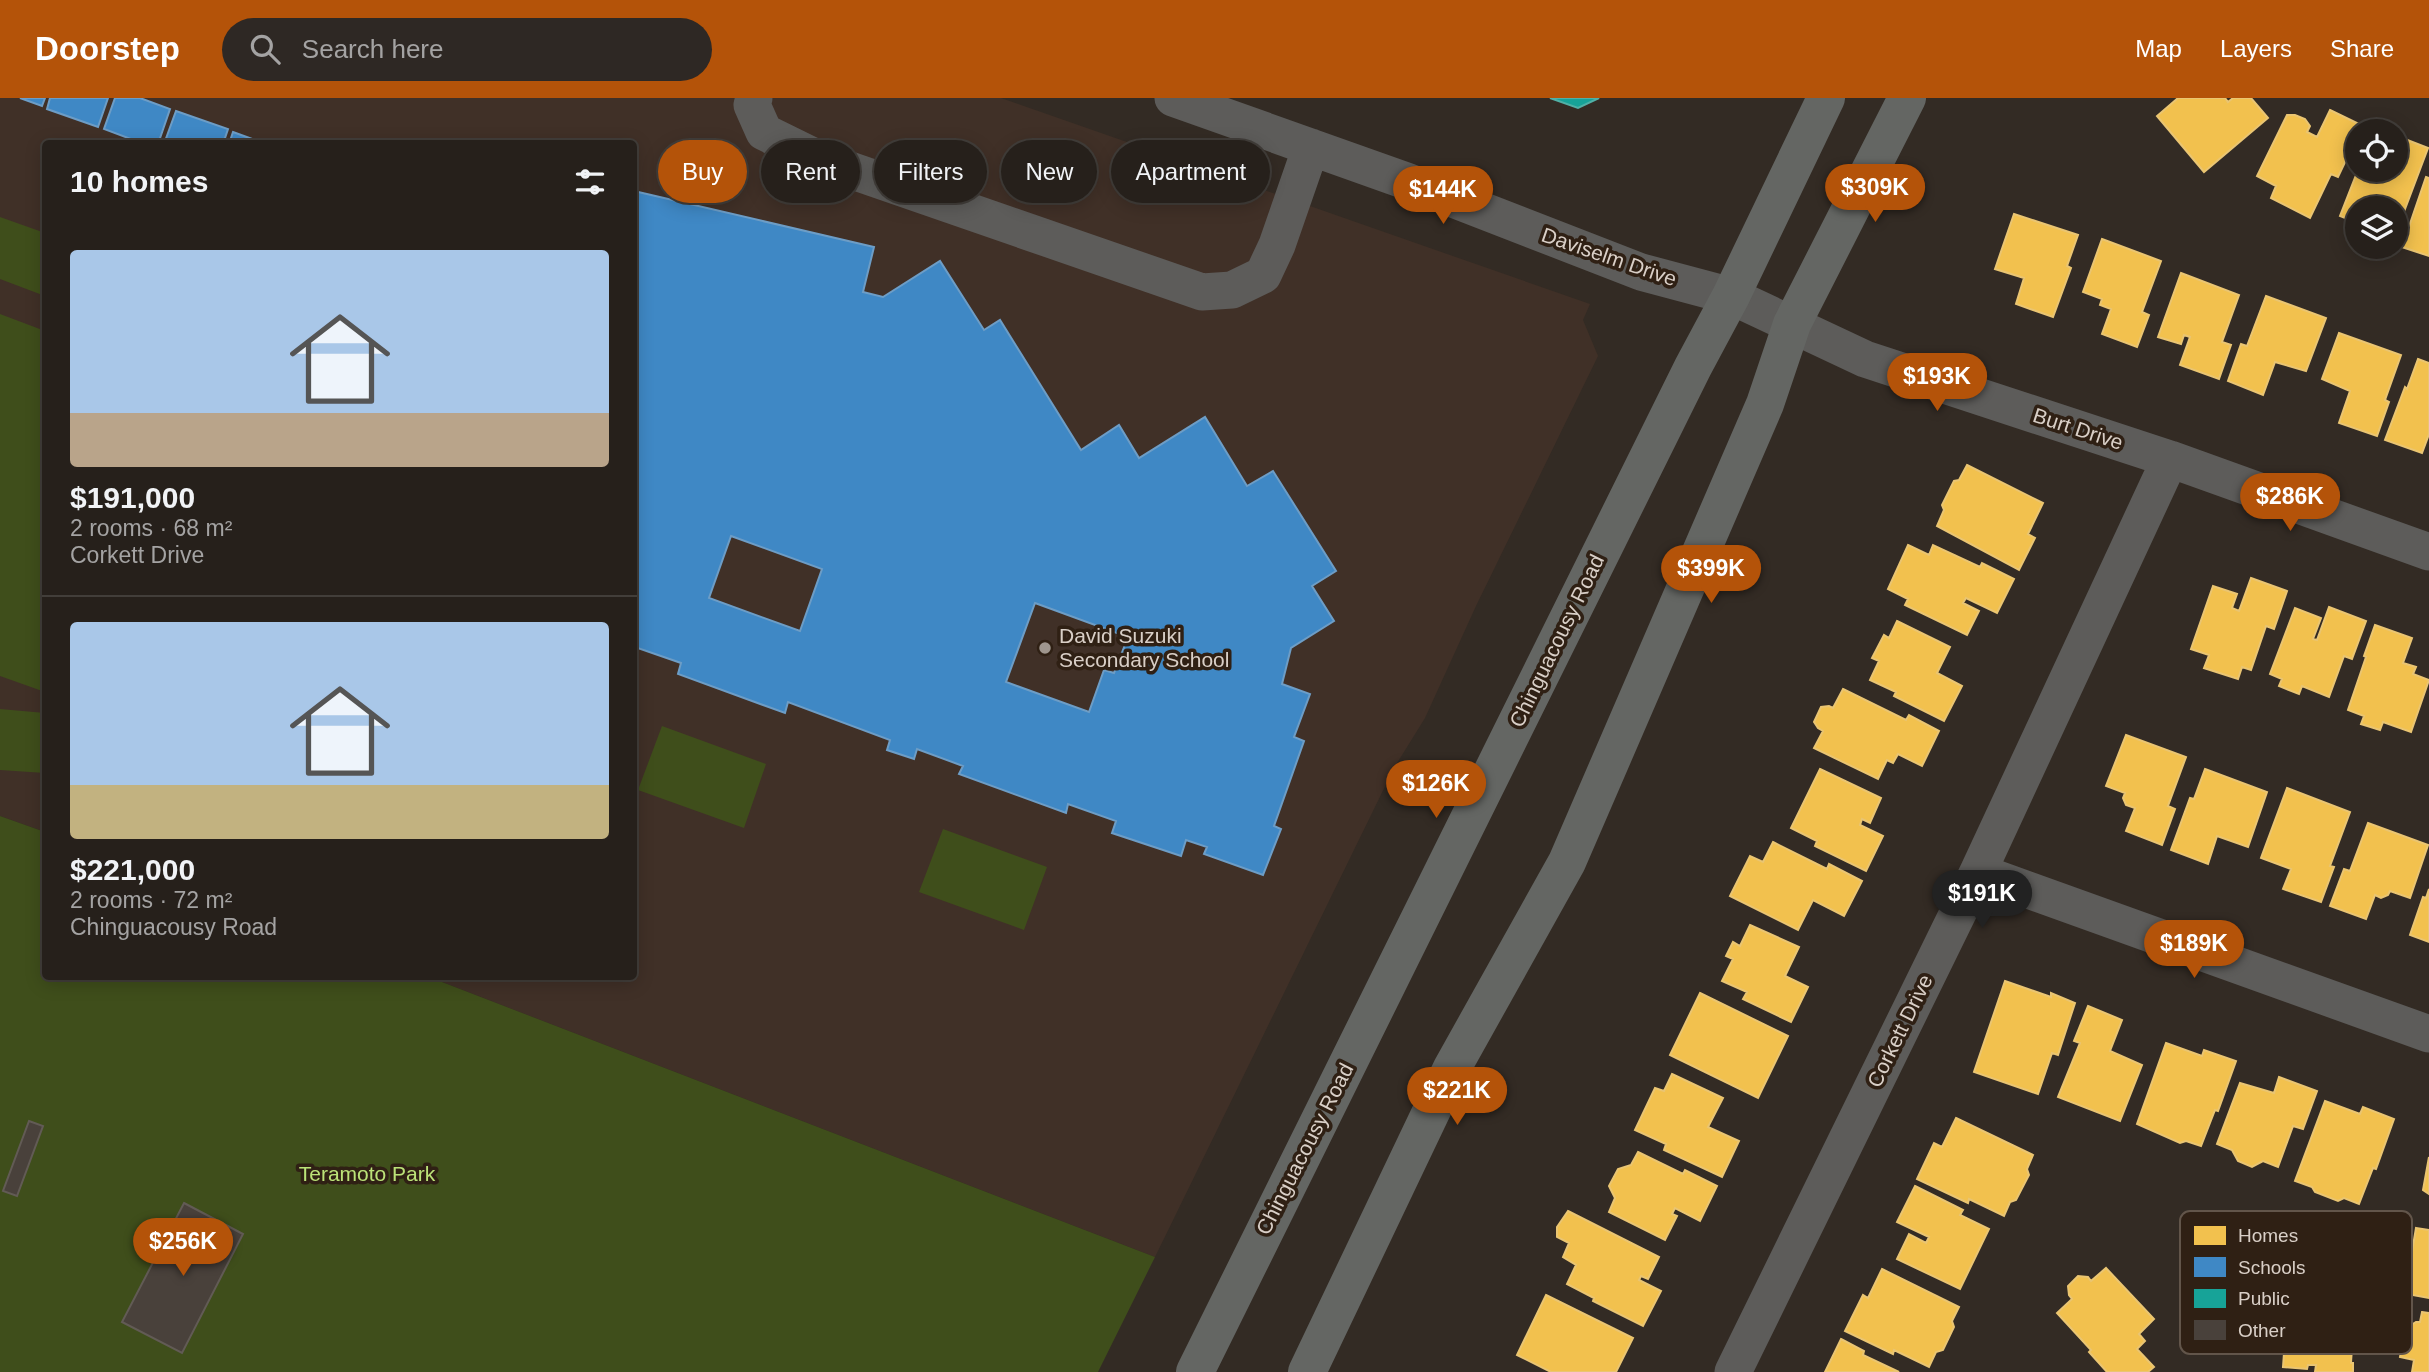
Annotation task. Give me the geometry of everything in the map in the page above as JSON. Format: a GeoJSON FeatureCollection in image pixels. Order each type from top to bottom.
{"type":"FeatureCollection","features":[{"type":"Feature","properties":{"kind":"main road","name":"Chinguacousy Road"},"geometry":{"type":"LineString","coordinates":[[1195,1372],[1693,367],[1731,296],[1826,98]]}},
{"type":"Feature","properties":{"kind":"main road"},"geometry":{"type":"LineString","coordinates":[[1307,1372],[1452,1068],[1567,862],[1765,404],[1792,324],[1907,98]]}},
{"type":"Feature","properties":{"kind":"street","name":"Daviselm Drive"},"geometry":{"type":"LineString","coordinates":[[1172,98],[1311,147],[1642,272],[1731,296]]}},
{"type":"Feature","properties":{"kind":"street"},"geometry":{"type":"LineString","coordinates":[[753,101],[764,132],[821,160],[1202,292],[1232,290],[1262,275],[1277,245],[1311,147]]}},
{"type":"Feature","properties":{"kind":"street","name":"Burt Drive"},"geometry":{"type":"LineString","coordinates":[[1731,296],[1865,359],[2170,459],[2429,552]]}},
{"type":"Feature","properties":{"kind":"street","name":"Corkett Drive"},"geometry":{"type":"LineString","coordinates":[[1733,1372],[1978,872],[2170,459]]}},
{"type":"Feature","properties":{"kind":"street"},"geometry":{"type":"LineString","coordinates":[[1978,872],[2429,1034]]}},
{"type":"Feature","properties":{"kind":"shaded area","name":"David Suzuki Secondary School"},"geometry":{"type":"Polygon","coordinates":[[[0,98],[1001,98],[1121,140],[1111,140],[1111,203],[1270,203],[1270,192],[1590,304],[1583,320],[1598,356],[1476,606],[1425,718],[1394,768],[1155,1257],[437,980],[637,980],[637,140],[42,140],[42,831],[0,816],[0,98]]]}},
{"type":"Feature","properties":{"kind":"green space"},"geometry":{"type":"Polygon","coordinates":[[[0,217],[42,232],[42,295],[0,279],[0,217]]]}},
{"type":"Feature","properties":{"kind":"green space"},"geometry":{"type":"Polygon","coordinates":[[[0,314],[42,330],[42,691],[0,676],[0,314]]]}},
{"type":"Feature","properties":{"kind":"green space"},"geometry":{"type":"Polygon","coordinates":[[[0,709],[42,713],[42,773],[0,770],[0,709]]]}},
{"type":"Feature","properties":{"kind":"green space"},"geometry":{"type":"Polygon","coordinates":[[[662,726],[766,764],[744,828],[638,790],[662,726]]]}},
{"type":"Feature","properties":{"kind":"green space","name":"Teramoto Park"},"geometry":{"type":"Polygon","coordinates":[[[0,816],[42,831],[42,980],[437,980],[1155,1257],[1098,1372],[0,1372],[0,816]]]}},
{"type":"Feature","properties":{"kind":"green space"},"geometry":{"type":"Polygon","coordinates":[[[943,829],[1047,867],[1024,930],[919,892],[943,829]]]}},
{"type":"Feature","properties":{"kind":"building: Homes"},"geometry":{"type":"Polygon","coordinates":[[[2178,98],[2225,98],[2228,102],[2233,98],[2251,98],[2268,118],[2204,172],[2157,116],[2178,98]]]}},
{"type":"Feature","properties":{"kind":"building: Homes"},"geometry":{"type":"Polygon","coordinates":[[[2330,110],[2349,119],[2345,119],[2345,162],[2338,177],[2331,174],[2310,218],[2271,198],[2276,186],[2257,176],[2287,115],[2305,119],[2310,126],[2307,132],[2317,137],[2330,110]]]}},
{"type":"Feature","properties":{"kind":"building: Homes"},"geometry":{"type":"Polygon","coordinates":[[[2408,140],[2428,148],[2408,201],[2408,196],[2348,196],[2353,182],[2408,182],[2408,140]]]}},
{"type":"Feature","properties":{"kind":"building: Homes"},"geometry":{"type":"Polygon","coordinates":[[[2426,177],[2429,178],[2429,256],[2408,249],[2408,230],[2426,177]]]}},
{"type":"Feature","properties":{"kind":"building: Homes"},"geometry":{"type":"Polygon","coordinates":[[[2345,203],[2345,218],[2340,216],[2345,203]]]}},
{"type":"Feature","properties":{"kind":"building: Homes"},"geometry":{"type":"Polygon","coordinates":[[[2014,214],[2078,235],[2067,266],[2071,268],[2053,317],[2016,304],[2024,278],[1995,269],[2014,214]]]}},
{"type":"Feature","properties":{"kind":"building: Homes"},"geometry":{"type":"Polygon","coordinates":[[[2102,239],[2161,261],[2142,312],[2149,315],[2137,347],[2102,334],[2111,309],[2100,305],[2102,299],[2083,292],[2102,239]]]}},
{"type":"Feature","properties":{"kind":"building: Homes"},"geometry":{"type":"Polygon","coordinates":[[[2181,273],[2239,295],[2222,342],[2231,345],[2219,379],[2180,365],[2190,337],[2184,335],[2181,344],[2158,337],[2181,273]]]}},
{"type":"Feature","properties":{"kind":"building: Homes"},"geometry":{"type":"Polygon","coordinates":[[[2266,296],[2326,318],[2306,371],[2275,362],[2263,395],[2228,381],[2241,344],[2247,346],[2266,296]]]}},
{"type":"Feature","properties":{"kind":"building: Homes"},"geometry":{"type":"Polygon","coordinates":[[[2339,333],[2401,355],[2385,400],[2389,402],[2377,436],[2339,423],[2350,391],[2322,379],[2339,333]]]}},
{"type":"Feature","properties":{"kind":"building: Homes"},"geometry":{"type":"Polygon","coordinates":[[[2418,359],[2429,363],[2429,434],[2422,453],[2385,440],[2418,359]]]}},
{"type":"Feature","properties":{"kind":"building: Homes"},"geometry":{"type":"Polygon","coordinates":[[[1967,465],[2043,503],[2028,534],[2035,538],[2019,570],[1937,526],[1944,510],[1942,505],[1954,481],[1959,480],[1967,465]]]}},
{"type":"Feature","properties":{"kind":"building: Homes"},"geometry":{"type":"Polygon","coordinates":[[[1908,545],[1929,555],[1933,545],[1980,567],[1982,563],[2014,579],[1997,613],[1966,598],[1963,603],[1979,611],[1967,635],[1905,605],[1908,599],[1888,589],[1908,545]]]}},
{"type":"Feature","properties":{"kind":"building: Homes"},"geometry":{"type":"Polygon","coordinates":[[[2251,578],[2287,591],[2274,629],[2266,626],[2251,670],[2242,667],[2238,679],[2204,668],[2209,655],[2191,649],[2213,586],[2237,594],[2232,608],[2239,611],[2251,578]]]}},
{"type":"Feature","properties":{"kind":"building: Homes"},"geometry":{"type":"Polygon","coordinates":[[[2329,607],[2366,621],[2352,659],[2344,656],[2329,697],[2302,686],[2299,694],[2279,686],[2282,679],[2270,674],[2295,608],[2321,618],[2313,639],[2317,640],[2329,607]]]}},
{"type":"Feature","properties":{"kind":"building: Homes"},"geometry":{"type":"Polygon","coordinates":[[[1897,621],[1950,647],[1937,673],[1962,686],[1944,721],[1894,696],[1896,692],[1870,680],[1879,661],[1872,658],[1884,635],[1889,638],[1897,621]]]}},
{"type":"Feature","properties":{"kind":"building: Homes"},"geometry":{"type":"Polygon","coordinates":[[[2375,625],[2412,638],[2403,663],[2416,667],[2413,674],[2429,680],[2411,732],[2383,722],[2380,730],[2361,724],[2364,716],[2348,710],[2375,625]]]}},
{"type":"Feature","properties":{"kind":"building: Homes"},"geometry":{"type":"Polygon","coordinates":[[[1843,689],[1906,720],[1909,715],[1939,731],[1922,766],[1898,754],[1893,763],[1887,760],[1878,779],[1814,748],[1823,731],[1814,722],[1821,707],[1833,708],[1843,689]]]}},
{"type":"Feature","properties":{"kind":"building: Homes"},"geometry":{"type":"Polygon","coordinates":[[[2126,735],[2186,757],[2168,806],[2175,809],[2162,845],[2126,831],[2135,808],[2126,805],[2123,798],[2125,793],[2106,786],[2126,735]]]}},
{"type":"Feature","properties":{"kind":"building: Homes"},"geometry":{"type":"Polygon","coordinates":[[[1820,769],[1881,798],[1870,823],[1862,819],[1860,825],[1883,836],[1866,871],[1815,846],[1817,841],[1791,828],[1820,769]]]}},
{"type":"Feature","properties":{"kind":"building: Homes"},"geometry":{"type":"Polygon","coordinates":[[[2205,769],[2267,792],[2248,847],[2217,836],[2208,864],[2171,850],[2190,798],[2194,799],[2205,769]]]}},
{"type":"Feature","properties":{"kind":"building: Homes"},"geometry":{"type":"Polygon","coordinates":[[[2287,788],[2350,812],[2330,866],[2334,867],[2321,902],[2283,889],[2291,869],[2261,858],[2287,788]]]}},
{"type":"Feature","properties":{"kind":"building: Homes"},"geometry":{"type":"Polygon","coordinates":[[[2368,823],[2428,845],[2410,898],[2390,891],[2381,898],[2375,895],[2366,919],[2330,906],[2344,869],[2350,871],[2368,823]]]}},
{"type":"Feature","properties":{"kind":"building: Homes"},"geometry":{"type":"Polygon","coordinates":[[[1773,842],[1827,869],[1829,864],[1862,881],[1844,916],[1813,900],[1798,930],[1730,896],[1750,856],[1763,862],[1773,842]]]}},
{"type":"Feature","properties":{"kind":"building: Homes"},"geometry":{"type":"Polygon","coordinates":[[[2429,889],[2429,942],[2410,935],[2423,897],[2426,898],[2429,889]]]}},
{"type":"Feature","properties":{"kind":"building: Homes"},"geometry":{"type":"Polygon","coordinates":[[[1750,925],[1799,947],[1785,976],[1808,987],[1791,1022],[1743,999],[1747,992],[1722,981],[1733,959],[1726,956],[1733,942],[1740,946],[1750,925]]]}},
{"type":"Feature","properties":{"kind":"building: Homes"},"geometry":{"type":"Polygon","coordinates":[[[2005,981],[2051,997],[2051,993],[2075,1003],[2058,1055],[2052,1053],[2038,1094],[1974,1072],[2005,981]]]}},
{"type":"Feature","properties":{"kind":"building: Homes"},"geometry":{"type":"Polygon","coordinates":[[[1700,993],[1788,1036],[1758,1098],[1670,1055],[1700,993]]]}},
{"type":"Feature","properties":{"kind":"building: Homes"},"geometry":{"type":"Polygon","coordinates":[[[2088,1006],[2122,1020],[2110,1051],[2142,1065],[2120,1121],[2058,1097],[2080,1043],[2074,1041],[2088,1006]]]}},
{"type":"Feature","properties":{"kind":"building: Homes"},"geometry":{"type":"Polygon","coordinates":[[[2166,1043],[2202,1056],[2204,1050],[2236,1061],[2218,1111],[2215,1110],[2201,1146],[2186,1141],[2180,1143],[2137,1124],[2166,1043]]]}},
{"type":"Feature","properties":{"kind":"building: Homes"},"geometry":{"type":"Polygon","coordinates":[[[1672,1074],[1723,1098],[1708,1127],[1739,1141],[1722,1177],[1664,1150],[1666,1144],[1635,1130],[1655,1088],[1664,1091],[1672,1074]]]}},
{"type":"Feature","properties":{"kind":"building: Homes"},"geometry":{"type":"Polygon","coordinates":[[[2279,1077],[2317,1091],[2303,1129],[2293,1126],[2278,1167],[2263,1161],[2252,1167],[2238,1161],[2232,1150],[2217,1144],[2240,1083],[2274,1093],[2279,1077]]]}},
{"type":"Feature","properties":{"kind":"building: Homes"},"geometry":{"type":"Polygon","coordinates":[[[2325,1101],[2360,1114],[2363,1107],[2394,1119],[2376,1169],[2373,1168],[2359,1204],[2344,1198],[2338,1201],[2295,1181],[2325,1101]]]}},
{"type":"Feature","properties":{"kind":"building: Homes"},"geometry":{"type":"Polygon","coordinates":[[[1956,1118],[2033,1155],[2027,1169],[2029,1175],[2016,1200],[2010,1202],[2004,1216],[1969,1199],[1968,1203],[1917,1179],[1934,1143],[1942,1147],[1956,1118]]]}},
{"type":"Feature","properties":{"kind":"building: Homes"},"geometry":{"type":"Polygon","coordinates":[[[1638,1152],[1683,1174],[1685,1170],[1717,1186],[1700,1221],[1675,1208],[1672,1214],[1677,1216],[1665,1240],[1609,1212],[1615,1198],[1609,1186],[1618,1169],[1631,1165],[1638,1152]]]}},
{"type":"Feature","properties":{"kind":"building: Homes"},"geometry":{"type":"Polygon","coordinates":[[[2429,1157],[2429,1194],[2423,1190],[2429,1157]]]}},
{"type":"Feature","properties":{"kind":"building: Homes"},"geometry":{"type":"Polygon","coordinates":[[[1915,1186],[1963,1210],[1960,1215],[1989,1229],[1960,1289],[1897,1259],[1909,1234],[1926,1243],[1929,1237],[1897,1222],[1915,1186]]]}},
{"type":"Feature","properties":{"kind":"building: Homes"},"geometry":{"type":"Polygon","coordinates":[[[1568,1211],[1659,1257],[1648,1279],[1641,1276],[1639,1280],[1661,1291],[1643,1326],[1593,1301],[1594,1298],[1567,1284],[1576,1265],[1563,1257],[1569,1243],[1557,1237],[1557,1227],[1568,1211]]]}},
{"type":"Feature","properties":{"kind":"building: Homes"},"geometry":{"type":"Polygon","coordinates":[[[2416,1228],[2429,1230],[2429,1298],[2412,1295],[2412,1252],[2416,1228]]]}},
{"type":"Feature","properties":{"kind":"building: Homes"},"geometry":{"type":"Polygon","coordinates":[[[2106,1268],[2154,1319],[2139,1334],[2145,1341],[2137,1349],[2154,1367],[2148,1372],[2107,1372],[2057,1313],[2072,1299],[2068,1286],[2078,1276],[2088,1277],[2091,1281],[2106,1268]]]}},
{"type":"Feature","properties":{"kind":"building: Homes"},"geometry":{"type":"Polygon","coordinates":[[[1882,1269],[1959,1307],[1952,1321],[1954,1327],[1943,1350],[1936,1352],[1929,1367],[1894,1350],[1893,1354],[1845,1331],[1863,1295],[1868,1298],[1882,1269]]]}},
{"type":"Feature","properties":{"kind":"building: Homes"},"geometry":{"type":"Polygon","coordinates":[[[1546,1295],[1633,1338],[1616,1372],[1551,1372],[1517,1355],[1546,1295]]]}},
{"type":"Feature","properties":{"kind":"building: Homes"},"geometry":{"type":"Polygon","coordinates":[[[2422,1312],[2429,1313],[2429,1372],[2412,1372],[2414,1360],[2400,1357],[2401,1354],[2412,1354],[2412,1325],[2420,1322],[2422,1312]]]}},
{"type":"Feature","properties":{"kind":"building: Homes"},"geometry":{"type":"Polygon","coordinates":[[[1841,1339],[1864,1351],[1863,1355],[1899,1372],[1825,1372],[1841,1339]]]}},
{"type":"Feature","properties":{"kind":"building: Homes"},"geometry":{"type":"Polygon","coordinates":[[[2284,1354],[2352,1354],[2353,1372],[2315,1372],[2316,1365],[2308,1365],[2307,1369],[2283,1367],[2284,1354]]]}},
{"type":"Feature","properties":{"kind":"building: Schools"},"geometry":{"type":"Polygon","coordinates":[[[20,98],[45,98],[42,106],[20,98]]]}},
{"type":"Feature","properties":{"kind":"building: Schools"},"geometry":{"type":"Polygon","coordinates":[[[50,98],[108,98],[98,127],[47,109],[50,98]]]}},
{"type":"Feature","properties":{"kind":"building: Schools"},"geometry":{"type":"Polygon","coordinates":[[[115,98],[140,98],[170,109],[159,140],[133,140],[104,129],[115,98]]]}},
{"type":"Feature","properties":{"kind":"building: Schools"},"geometry":{"type":"Polygon","coordinates":[[[176,111],[228,129],[224,140],[165,140],[176,111]]]}},
{"type":"Feature","properties":{"kind":"building: Schools"},"geometry":{"type":"Polygon","coordinates":[[[233,132],[255,140],[230,140],[233,132]]]}},
{"type":"Feature","properties":{"kind":"building: Schools"},"geometry":{"type":"Polygon","coordinates":[[[637,192],[658,197],[658,203],[685,203],[874,247],[863,292],[883,297],[940,261],[984,330],[1000,320],[1081,450],[1119,425],[1139,458],[1205,417],[1247,486],[1273,471],[1336,571],[1312,586],[1334,621],[1291,648],[1282,684],[1310,694],[1294,737],[1304,741],[1274,826],[1281,829],[1263,875],[1204,854],[1207,847],[1186,840],[1181,856],[1112,833],[1116,821],[1068,804],[1066,813],[959,774],[963,766],[917,749],[914,759],[887,750],[890,740],[788,702],[785,713],[678,674],[681,663],[637,648],[637,192]],[[731,536],[709,598],[800,631],[822,569],[731,536]],[[1035,603],[1006,682],[1089,712],[1104,670],[1114,673],[1128,637],[1035,603]]]}},
{"type":"Feature","properties":{"kind":"building: Public"},"geometry":{"type":"Polygon","coordinates":[[[1550,98],[1599,98],[1578,108],[1550,98]]]}},
{"type":"Feature","properties":{"kind":"building: Other"},"geometry":{"type":"Polygon","coordinates":[[[29,1121],[43,1126],[17,1196],[3,1191],[29,1121]]]}},
{"type":"Feature","properties":{"kind":"building: Other"},"geometry":{"type":"Polygon","coordinates":[[[184,1203],[243,1234],[182,1353],[122,1322],[184,1203]]]}},
{"type":"Feature","properties":{"kind":"place","name":"David Suzuki Secondary School"},"geometry":{"type":"Point","coordinates":[1045,648]}}]}
